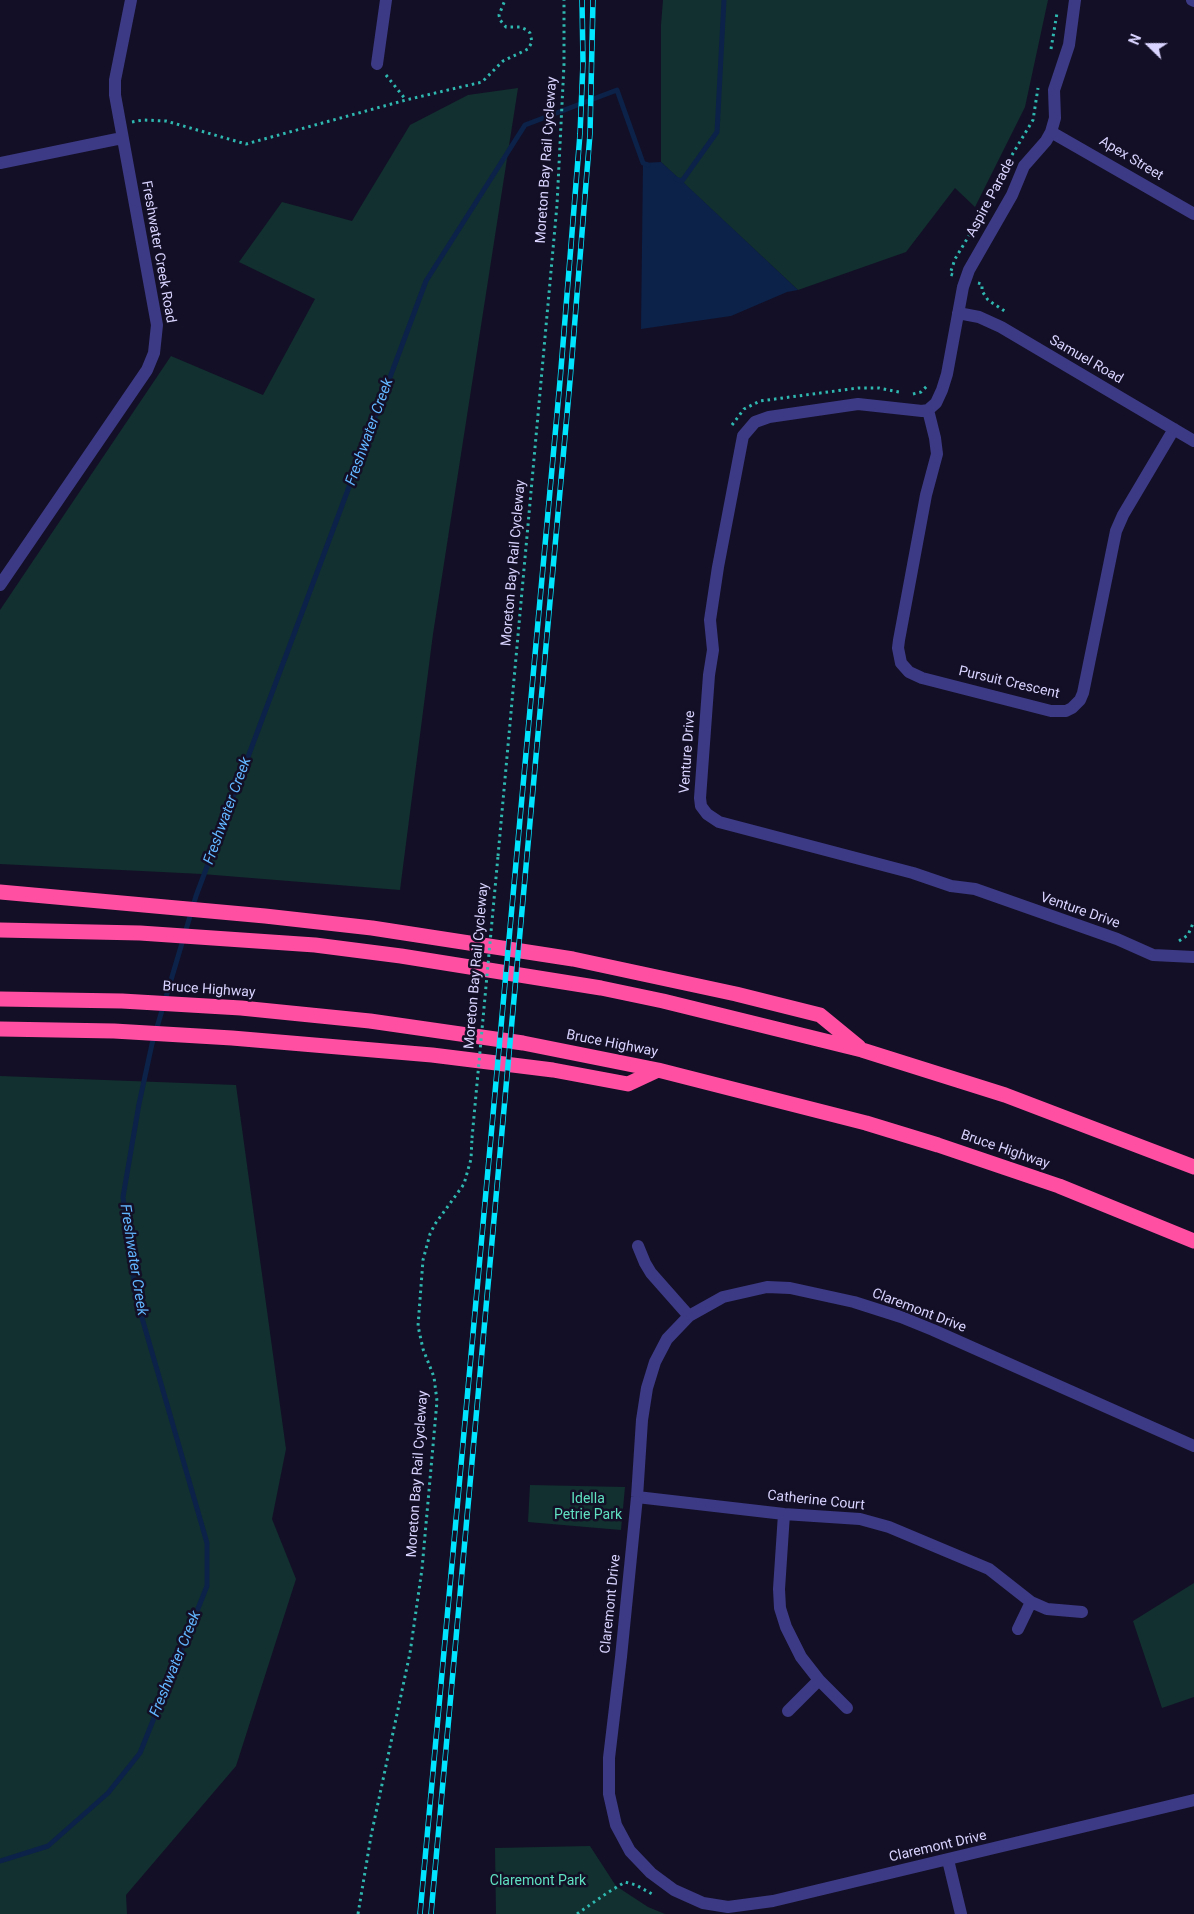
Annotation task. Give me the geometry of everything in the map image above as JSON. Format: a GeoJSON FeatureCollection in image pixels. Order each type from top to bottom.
{"type":"FeatureCollection","features":[{"type":"Feature","properties":{"kind":"highway"},"geometry":{"type":"LineString","coordinates":[[0,892],[266,916],[422,935],[564,958],[736,994],[820,1015],[862,1050]]}},
{"type":"Feature","properties":{"kind":"highway"},"geometry":{"type":"LineString","coordinates":[[0,930],[140,933],[259,941],[401,956],[544,978],[663,1001],[862,1050],[1005,1095],[1194,1167]]}},
{"type":"Feature","properties":{"kind":"highway","name":"Bruce Highway"},"geometry":{"type":"LineString","coordinates":[[0,999],[122,1001],[241,1008],[370,1020],[523,1043],[658,1070],[866,1123],[957,1151],[1059,1186],[1194,1241]]}},
{"type":"Feature","properties":{"kind":"highway"},"geometry":{"type":"LineString","coordinates":[[0,1029],[114,1031],[232,1038],[467,1059],[552,1070],[628,1084],[658,1070]]}},
{"type":"Feature","properties":{"kind":"street","name":"Freshwater Creek Road"},"geometry":{"type":"LineString","coordinates":[[0,585],[147,370],[154,353],[157,325],[115,95],[115,80],[131,0]]}},
{"type":"Feature","properties":{"kind":"street"},"geometry":{"type":"LineString","coordinates":[[377,64],[386,0]]}},
{"type":"Feature","properties":{"kind":"street","name":"Aspire Parade"},"geometry":{"type":"LineString","coordinates":[[928,410],[936,403],[945,384],[963,287],[971,264],[1012,195],[1024,166],[1046,141],[1051,132],[1054,118],[1054,90],[1069,45],[1075,0]]}},
{"type":"Feature","properties":{"kind":"street","name":"Apex Street"},"geometry":{"type":"LineString","coordinates":[[1051,132],[1194,214]]}},
{"type":"Feature","properties":{"kind":"street"},"geometry":{"type":"LineString","coordinates":[[0,163],[122,138]]}},
{"type":"Feature","properties":{"kind":"street","name":"Samuel Road"},"geometry":{"type":"LineString","coordinates":[[958,313],[979,318],[1001,327],[1194,441]]}},
{"type":"Feature","properties":{"kind":"street","name":"Venture Drive"},"geometry":{"type":"LineString","coordinates":[[928,410],[916,411],[867,404],[849,404],[769,417],[755,422],[746,430],[740,450],[710,620],[713,650],[709,675],[700,788],[701,806],[706,814],[719,822],[922,876],[951,886],[975,889],[1117,939],[1153,955],[1194,957]]}},
{"type":"Feature","properties":{"kind":"street","name":"Pursuit Crescent"},"geometry":{"type":"LineString","coordinates":[[928,410],[935,438],[936,454],[926,495],[899,640],[898,648],[901,663],[909,672],[922,678],[1051,711],[1072,708],[1080,700],[1116,532],[1123,515],[1174,428]]}},
{"type":"Feature","properties":{"kind":"street"},"geometry":{"type":"LineString","coordinates":[[638,1246],[651,1273],[689,1316]]}},
{"type":"Feature","properties":{"kind":"street","name":"Claremont Drive"},"geometry":{"type":"LineString","coordinates":[[1194,1446],[933,1330],[901,1317],[854,1302],[790,1288],[767,1287],[723,1297],[689,1316],[667,1339],[655,1362],[647,1388],[642,1420],[637,1497],[609,1758],[609,1794],[616,1825],[630,1851],[651,1873],[674,1890],[703,1904],[728,1907],[773,1901],[1194,1800]]}},
{"type":"Feature","properties":{"kind":"street","name":"Catherine Court"},"geometry":{"type":"LineString","coordinates":[[637,1497],[784,1514],[860,1519],[889,1527],[989,1569],[1031,1602],[1047,1609],[1082,1612]]}},
{"type":"Feature","properties":{"kind":"street"},"geometry":{"type":"LineString","coordinates":[[784,1514],[779,1589],[780,1608],[786,1627],[801,1657],[819,1680],[847,1708]]}},
{"type":"Feature","properties":{"kind":"street"},"geometry":{"type":"LineString","coordinates":[[1018,1629],[1031,1602]]}},
{"type":"Feature","properties":{"kind":"street"},"geometry":{"type":"LineString","coordinates":[[788,1711],[819,1680]]}},
{"type":"Feature","properties":{"kind":"street"},"geometry":{"type":"LineString","coordinates":[[948,1860],[961,1914]]}},
{"type":"Feature","properties":{"kind":"path"},"geometry":{"type":"LineString","coordinates":[[119,125],[143,120],[166,121],[246,144],[406,100],[482,82],[503,61],[528,49],[532,42],[530,33],[520,27],[506,27],[500,20],[505,0]]}},
{"type":"Feature","properties":{"kind":"path","name":"Moreton Bay Rail Cycleway"},"geometry":{"type":"LineString","coordinates":[[358,1914],[371,1836],[410,1653],[422,1570],[437,1401],[434,1377],[423,1349],[418,1326],[423,1260],[426,1244],[435,1224],[464,1184],[471,1159],[544,363],[561,136],[564,0]]}},
{"type":"Feature","properties":{"kind":"path"},"geometry":{"type":"LineString","coordinates":[[1048,57],[1058,9]]}},
{"type":"Feature","properties":{"kind":"path"},"geometry":{"type":"LineString","coordinates":[[377,64],[406,100]]}},
{"type":"Feature","properties":{"kind":"path"},"geometry":{"type":"LineString","coordinates":[[1010,160],[1033,120],[1040,81]]}},
{"type":"Feature","properties":{"kind":"path"},"geometry":{"type":"LineString","coordinates":[[948,280],[955,260],[983,212]]}},
{"type":"Feature","properties":{"kind":"path"},"geometry":{"type":"LineString","coordinates":[[950,274],[956,276]]}},
{"type":"Feature","properties":{"kind":"path"},"geometry":{"type":"LineString","coordinates":[[730,432],[731,426],[739,414],[752,404],[760,401],[858,388],[879,388],[912,394],[925,389],[930,381]]}},
{"type":"Feature","properties":{"kind":"path"},"geometry":{"type":"LineString","coordinates":[[1175,942],[1188,936],[1194,921]]}},
{"type":"Feature","properties":{"kind":"path"},"geometry":{"type":"LineString","coordinates":[[577,1914],[625,1882],[636,1885],[661,1898]]}},
{"type":"Feature","properties":{"kind":"green space"},"geometry":{"type":"Polygon","coordinates":[[[663,0],[1048,0],[1025,107],[975,207],[955,188],[906,252],[798,290],[661,162],[661,25],[663,0]]]}},
{"type":"Feature","properties":{"kind":"green space"},"geometry":{"type":"Polygon","coordinates":[[[518,88],[433,634],[400,890],[202,874],[0,864],[0,610],[171,356],[263,395],[315,299],[239,262],[282,202],[352,221],[410,125],[468,95],[518,88]]]}},
{"type":"Feature","properties":{"kind":"green space"},"geometry":{"type":"Polygon","coordinates":[[[0,1076],[236,1085],[286,1449],[272,1519],[296,1579],[236,1766],[126,1895],[127,1914],[0,1914],[0,1076]]]}},
{"type":"Feature","properties":{"kind":"green space","name":"Idella Petrie Park"},"geometry":{"type":"Polygon","coordinates":[[[530,1485],[625,1487],[621,1530],[528,1522],[530,1485]]]}},
{"type":"Feature","properties":{"kind":"green space"},"geometry":{"type":"Polygon","coordinates":[[[1194,1583],[1194,1697],[1162,1708],[1133,1621],[1194,1583]]]}},
{"type":"Feature","properties":{"kind":"green space","name":"Claremont Park"},"geometry":{"type":"Polygon","coordinates":[[[590,1846],[616,1886],[648,1907],[665,1914],[496,1914],[495,1848],[590,1846]]]}},
{"type":"Feature","properties":{"kind":"water"},"geometry":{"type":"Polygon","coordinates":[[[661,162],[798,290],[787,292],[731,316],[641,329],[643,163],[661,162]]]}},
{"type":"Feature","properties":{"kind":"waterway","name":"Freshwater Creek"},"geometry":{"type":"LineString","coordinates":[[676,179],[682,181],[717,132],[724,0]]}},
{"type":"Feature","properties":{"kind":"waterway","name":"Freshwater Creek"},"geometry":{"type":"LineString","coordinates":[[0,1861],[48,1846],[108,1793],[140,1753],[207,1586],[207,1543],[136,1297],[123,1197],[139,1104],[152,1044],[196,896],[426,281],[525,125],[617,90],[643,163],[648,165]]}},
{"type":"Feature","properties":{"kind":"railway"},"geometry":{"type":"LineString","coordinates":[[420,1914],[560,381],[580,134],[583,63],[582,0]]}},
{"type":"Feature","properties":{"kind":"railway"},"geometry":{"type":"LineString","coordinates":[[431,1914],[570,381],[590,134],[593,0]]}}]}
